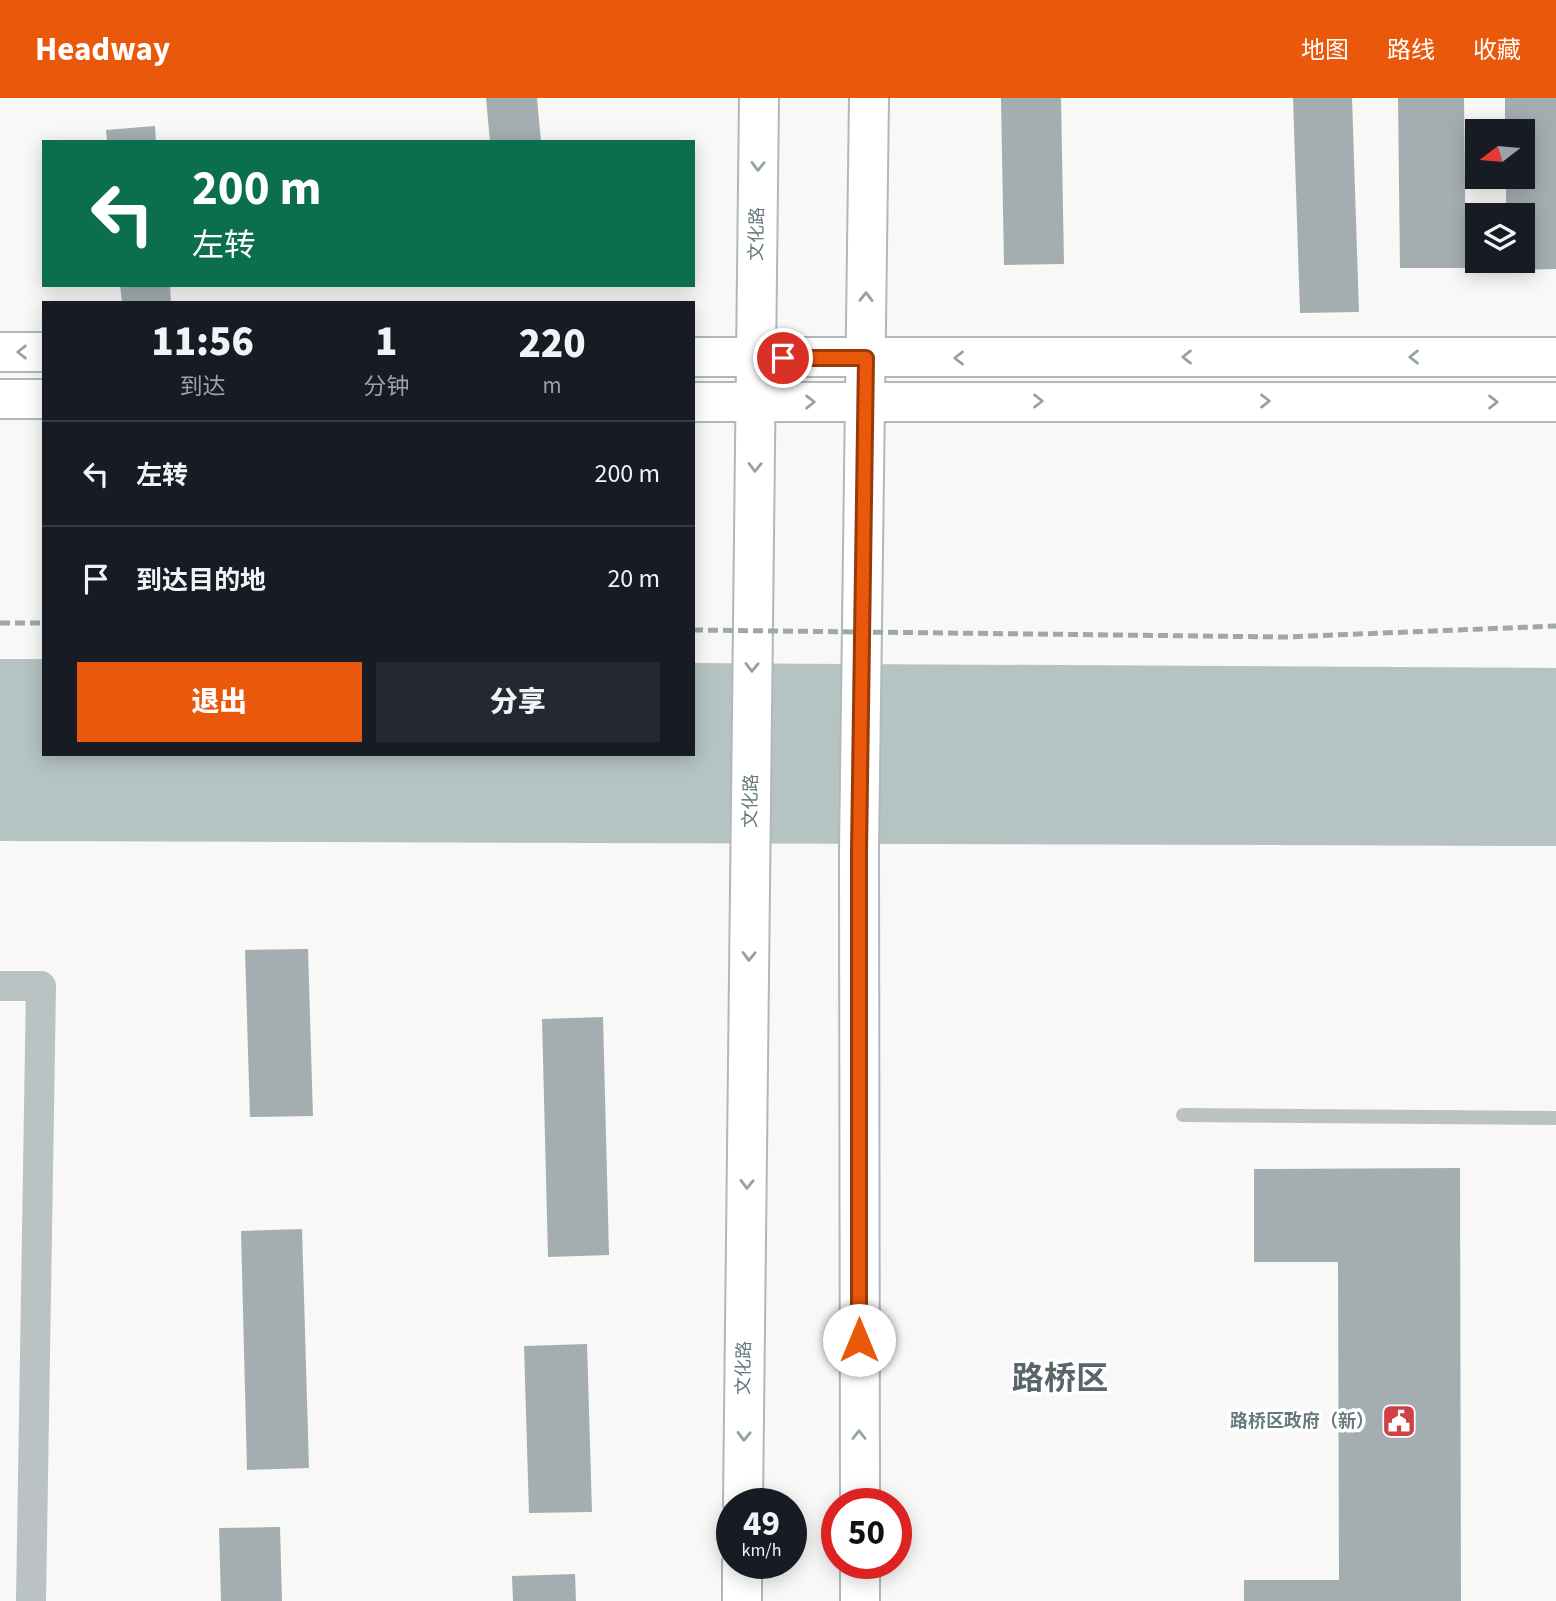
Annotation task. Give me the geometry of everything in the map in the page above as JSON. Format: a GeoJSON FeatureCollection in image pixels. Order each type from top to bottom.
{"type":"FeatureCollection","features":[{"type":"Feature","properties":{"kind":"main road","name":"文化路"},"geometry":{"type":"LineString","coordinates":[[743,1488],[759,98]]}},
{"type":"Feature","properties":{"kind":"main road"},"geometry":{"type":"LineString","coordinates":[[859,1488],[859,851],[869,98]]}},
{"type":"Feature","properties":{"kind":"main road"},"geometry":{"type":"LineString","coordinates":[[0,352],[42,352]]}},
{"type":"Feature","properties":{"kind":"main road"},"geometry":{"type":"LineString","coordinates":[[695,357],[1556,357]]}},
{"type":"Feature","properties":{"kind":"main road"},"geometry":{"type":"LineString","coordinates":[[0,399],[42,399]]}},
{"type":"Feature","properties":{"kind":"main road"},"geometry":{"type":"LineString","coordinates":[[695,402],[1556,402]]}},
{"type":"Feature","properties":{"kind":"main road"},"geometry":{"type":"LineString","coordinates":[[742,1579],[742,1601]]}},
{"type":"Feature","properties":{"kind":"main road"},"geometry":{"type":"LineString","coordinates":[[860,1579],[860,1601]]}},
{"type":"Feature","properties":{"kind":"street"},"geometry":{"type":"LineString","coordinates":[[0,985],[41,986],[30,1601]]}},
{"type":"Feature","properties":{"kind":"lane"},"geometry":{"type":"LineString","coordinates":[[1183,1115],[1556,1118]]}},
{"type":"Feature","properties":{"kind":"shaded area"},"geometry":{"type":"Polygon","coordinates":[[[0,659],[42,659],[42,756],[695,756],[695,663],[1556,668],[1556,846],[0,841],[0,659]]]}},
{"type":"Feature","properties":{"kind":"building"},"geometry":{"type":"Polygon","coordinates":[[[486,98],[537,98],[541,140],[490,140],[486,98]]]}},
{"type":"Feature","properties":{"kind":"building"},"geometry":{"type":"Polygon","coordinates":[[[1001,98],[1061,98],[1064,264],[1004,265],[1001,98]]]}},
{"type":"Feature","properties":{"kind":"building"},"geometry":{"type":"Polygon","coordinates":[[[1293,98],[1352,98],[1359,312],[1300,313],[1293,98]]]}},
{"type":"Feature","properties":{"kind":"building"},"geometry":{"type":"Polygon","coordinates":[[[1398,98],[1464,98],[1465,268],[1400,268],[1398,98]]]}},
{"type":"Feature","properties":{"kind":"building"},"geometry":{"type":"Polygon","coordinates":[[[1505,98],[1556,98],[1556,269],[1535,269],[1535,203],[1506,203],[1506,189],[1535,189],[1535,119],[1505,119],[1505,98]]]}},
{"type":"Feature","properties":{"kind":"building"},"geometry":{"type":"Polygon","coordinates":[[[155,126],[156,140],[107,140],[106,130],[155,126]]]}},
{"type":"Feature","properties":{"kind":"building"},"geometry":{"type":"Polygon","coordinates":[[[120,287],[170,287],[171,301],[122,301],[120,287]]]}},
{"type":"Feature","properties":{"kind":"building"},"geometry":{"type":"Polygon","coordinates":[[[308,949],[313,1116],[250,1117],[245,950],[308,949]]]}},
{"type":"Feature","properties":{"kind":"building"},"geometry":{"type":"Polygon","coordinates":[[[603,1017],[609,1255],[548,1257],[542,1019],[603,1017]]]}},
{"type":"Feature","properties":{"kind":"building","name":"路桥区政府（新）"},"geometry":{"type":"Polygon","coordinates":[[[1460,1168],[1461,1601],[1244,1601],[1244,1580],[1339,1580],[1338,1262],[1254,1262],[1254,1169],[1460,1168]]]}},
{"type":"Feature","properties":{"kind":"building"},"geometry":{"type":"Polygon","coordinates":[[[302,1229],[309,1468],[247,1470],[241,1231],[302,1229]]]}},
{"type":"Feature","properties":{"kind":"building"},"geometry":{"type":"Polygon","coordinates":[[[587,1344],[592,1512],[529,1513],[524,1346],[587,1344]]]}},
{"type":"Feature","properties":{"kind":"building"},"geometry":{"type":"Polygon","coordinates":[[[280,1527],[282,1601],[221,1601],[219,1528],[280,1527]]]}},
{"type":"Feature","properties":{"kind":"building"},"geometry":{"type":"Polygon","coordinates":[[[575,1574],[576,1601],[513,1601],[512,1576],[575,1574]]]}},
{"type":"Feature","properties":{"kind":"railway"},"geometry":{"type":"LineString","coordinates":[[0,623],[42,623]]}},
{"type":"Feature","properties":{"kind":"railway"},"geometry":{"type":"LineString","coordinates":[[695,630],[1285,637],[1556,626]]}},
{"type":"Feature","properties":{"kind":"place","name":"路桥区政府（新）"},"geometry":{"type":"Point","coordinates":[1399,1421]}},
{"type":"Feature","properties":{"kind":"district","name":"路桥区"},"geometry":{"type":"Point","coordinates":[1060,1379]}},
{"type":"Feature","properties":{"kind":"route"},"geometry":{"type":"LineString","coordinates":[[783,358],[866,358],[859,851],[859,1340]]}}]}
